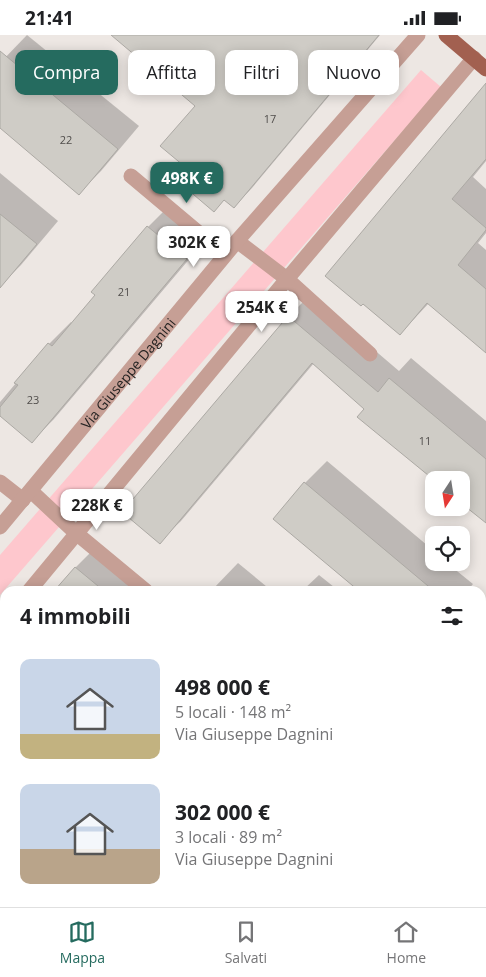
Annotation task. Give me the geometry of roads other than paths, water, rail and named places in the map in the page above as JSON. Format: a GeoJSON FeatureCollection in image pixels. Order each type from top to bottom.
{"type":"FeatureCollection","features":[{"type":"Feature","properties":{"kind":"main road"},"geometry":{"type":"LineString","coordinates":[[446,35],[486,69]]}},
{"type":"Feature","properties":{"kind":"street","name":"Via Giuseppe Dagnini"},"geometry":{"type":"LineString","coordinates":[[0,527],[225,255],[418,35]]}},
{"type":"Feature","properties":{"kind":"street"},"geometry":{"type":"LineString","coordinates":[[33,586],[474,58]]}},
{"type":"Feature","properties":{"kind":"street"},"geometry":{"type":"LineString","coordinates":[[131,176],[225,255]]}},
{"type":"Feature","properties":{"kind":"street"},"geometry":{"type":"LineString","coordinates":[[237,241],[288,279],[370,354]]}},
{"type":"Feature","properties":{"kind":"street"},"geometry":{"type":"LineString","coordinates":[[0,482],[27,495],[140,586]]}}]}
